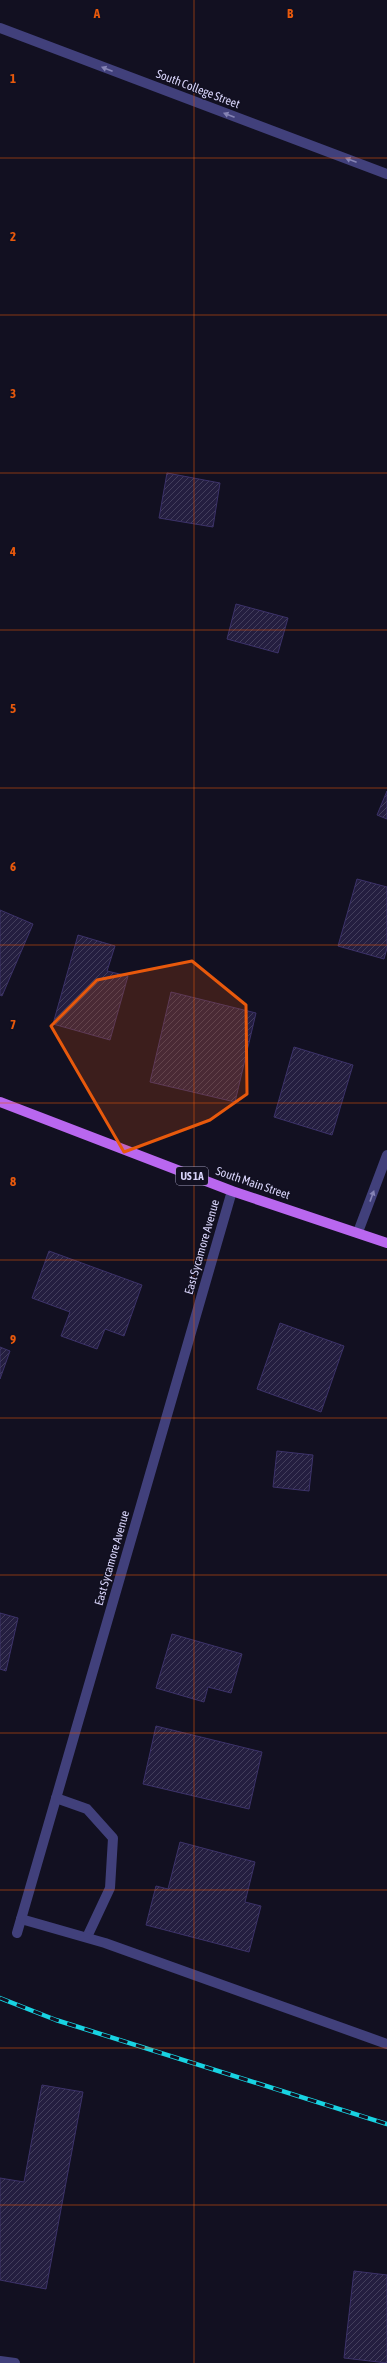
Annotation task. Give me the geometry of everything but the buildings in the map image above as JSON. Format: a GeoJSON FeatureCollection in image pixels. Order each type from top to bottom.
{"type":"FeatureCollection","features":[{"type":"Feature","properties":{"kind":"main road","name":"South Main Street"},"geometry":{"type":"LineString","coordinates":[[0,1102],[232,1191],[358,1232],[387,1243]]}},
{"type":"Feature","properties":{"kind":"street","name":"South College Street"},"geometry":{"type":"LineString","coordinates":[[0,28],[387,174]]}},
{"type":"Feature","properties":{"kind":"street"},"geometry":{"type":"LineString","coordinates":[[358,1232],[387,1155]]}},
{"type":"Feature","properties":{"kind":"street","name":"East Sycamore Avenue"},"geometry":{"type":"LineString","coordinates":[[17,1933],[232,1191]]}},
{"type":"Feature","properties":{"kind":"street"},"geometry":{"type":"LineString","coordinates":[[56,1798],[87,1809],[113,1838],[110,1888],[87,1937]]}},
{"type":"Feature","properties":{"kind":"street"},"geometry":{"type":"LineString","coordinates":[[21,1919],[87,1937],[387,2044]]}},
{"type":"Feature","properties":{"kind":"street"},"geometry":{"type":"LineString","coordinates":[[0,2361],[15,2363]]}},
{"type":"Feature","properties":{"kind":"highlighted area"},"geometry":{"type":"Polygon","coordinates":[[[192,961],[246,1005],[247,1094],[210,1120],[124,1152],[51,1026],[97,980],[192,961]]]}},
{"type":"Feature","properties":{"kind":"railway"},"geometry":{"type":"LineString","coordinates":[[0,1998],[56,2020],[387,2124]]}}]}
